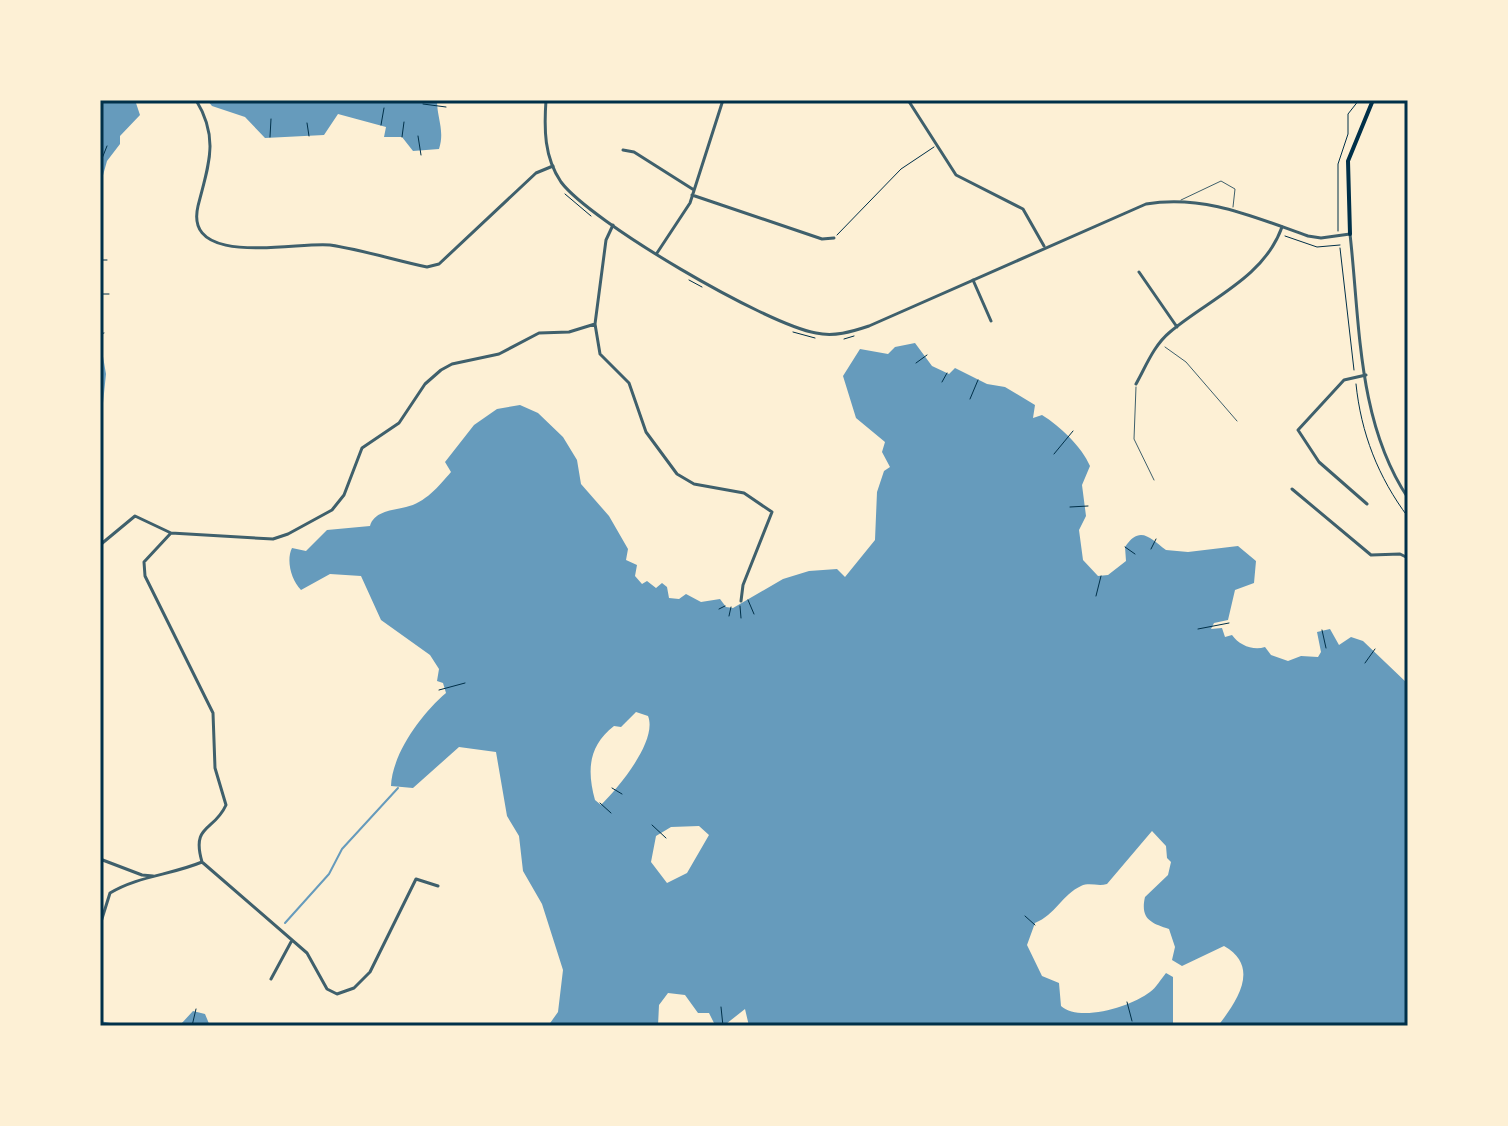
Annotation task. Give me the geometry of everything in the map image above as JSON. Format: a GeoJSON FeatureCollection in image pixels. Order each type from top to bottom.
{"type":"FeatureCollection","features":[{"type":"Feature","properties":{"kind":"main road"},"geometry":{"type":"LineString","coordinates":[[1350,234],[1348,161],[1373,100]]}},
{"type":"Feature","properties":{"kind":"street"},"geometry":{"type":"LineString","coordinates":[[196,100],[208,122],[211,156],[196,214],[199,227],[214,242],[243,250],[328,245],[427,267],[439,264],[536,173],[553,166]]}},
{"type":"Feature","properties":{"kind":"street"},"geometry":{"type":"LineString","coordinates":[[546,100],[546,141],[553,166],[571,194],[698,280],[755,309],[819,334],[840,334],[869,326],[1138,206],[1181,200],[1232,209],[1321,238],[1350,234],[1366,375],[1381,449],[1408,498]]}},
{"type":"Feature","properties":{"kind":"street"},"geometry":{"type":"LineString","coordinates":[[657,253],[693,193],[723,100]]}},
{"type":"Feature","properties":{"kind":"street"},"geometry":{"type":"LineString","coordinates":[[908,100],[948,165],[967,183],[1023,209],[1044,246]]}},
{"type":"Feature","properties":{"kind":"street"},"geometry":{"type":"LineString","coordinates":[[623,150],[634,152],[693,193],[822,239],[834,238]]}},
{"type":"Feature","properties":{"kind":"street"},"geometry":{"type":"LineString","coordinates":[[613,225],[606,240],[595,324],[600,354],[629,383],[641,423],[677,474],[694,484],[744,493],[763,502],[772,512],[743,585],[740,604]]}},
{"type":"Feature","properties":{"kind":"street"},"geometry":{"type":"LineString","coordinates":[[1136,384],[1158,345],[1177,327],[1258,267],[1273,248],[1282,227]]}},
{"type":"Feature","properties":{"kind":"street"},"geometry":{"type":"LineString","coordinates":[[1139,272],[1177,327]]}},
{"type":"Feature","properties":{"kind":"street"},"geometry":{"type":"LineString","coordinates":[[973,279],[991,321]]}},
{"type":"Feature","properties":{"kind":"street"},"geometry":{"type":"LineString","coordinates":[[100,545],[135,516],[171,533],[273,539],[321,519],[344,495],[362,448],[399,423],[425,384],[441,370],[452,364],[499,354],[539,333],[569,332],[595,324]]}},
{"type":"Feature","properties":{"kind":"street"},"geometry":{"type":"LineString","coordinates":[[1366,375],[1344,380],[1298,430],[1319,462],[1367,504]]}},
{"type":"Feature","properties":{"kind":"street"},"geometry":{"type":"LineString","coordinates":[[1292,489],[1371,555],[1400,554],[1408,558]]}},
{"type":"Feature","properties":{"kind":"street"},"geometry":{"type":"LineString","coordinates":[[171,533],[144,562],[147,587],[215,723],[215,768],[226,805],[201,832],[198,840],[202,862],[307,953],[327,989],[337,994],[347,991],[370,972],[419,873]]}},
{"type":"Feature","properties":{"kind":"street"},"geometry":{"type":"LineString","coordinates":[[100,859],[142,875],[154,876]]}},
{"type":"Feature","properties":{"kind":"street"},"geometry":{"type":"LineString","coordinates":[[100,925],[110,893],[130,881],[202,862]]}},
{"type":"Feature","properties":{"kind":"street"},"geometry":{"type":"LineString","coordinates":[[416,879],[438,886]]}},
{"type":"Feature","properties":{"kind":"street"},"geometry":{"type":"LineString","coordinates":[[271,979],[291,942]]}},
{"type":"Feature","properties":{"kind":"lane"},"geometry":{"type":"LineString","coordinates":[[1181,200],[1221,181],[1235,189],[1232,209]]}},
{"type":"Feature","properties":{"kind":"lane"},"geometry":{"type":"LineString","coordinates":[[1165,347],[1186,362],[1237,421]]}},
{"type":"Feature","properties":{"kind":"lane"},"geometry":{"type":"LineString","coordinates":[[1136,384],[1134,439],[1154,480]]}},
{"type":"Feature","properties":{"kind":"path"},"geometry":{"type":"LineString","coordinates":[[423,104],[446,107]]}},
{"type":"Feature","properties":{"kind":"path"},"geometry":{"type":"LineString","coordinates":[[381,125],[384,108]]}},
{"type":"Feature","properties":{"kind":"path"},"geometry":{"type":"LineString","coordinates":[[270,137],[271,119]]}},
{"type":"Feature","properties":{"kind":"path"},"geometry":{"type":"LineString","coordinates":[[402,137],[404,122]]}},
{"type":"Feature","properties":{"kind":"path"},"geometry":{"type":"LineString","coordinates":[[307,123],[309,136]]}},
{"type":"Feature","properties":{"kind":"path"},"geometry":{"type":"LineString","coordinates":[[418,136],[421,155]]}},
{"type":"Feature","properties":{"kind":"path"},"geometry":{"type":"LineString","coordinates":[[101,161],[107,146]]}},
{"type":"Feature","properties":{"kind":"path"},"geometry":{"type":"LineString","coordinates":[[834,238],[901,169],[936,146]]}},
{"type":"Feature","properties":{"kind":"path"},"geometry":{"type":"LineString","coordinates":[[104,154],[110,156]]}},
{"type":"Feature","properties":{"kind":"path"},"geometry":{"type":"LineString","coordinates":[[560,188],[590,215]]}},
{"type":"Feature","properties":{"kind":"path"},"geometry":{"type":"LineString","coordinates":[[1283,235],[1317,247],[1340,245],[1355,377],[1372,456],[1387,488],[1408,517]]}},
{"type":"Feature","properties":{"kind":"path"},"geometry":{"type":"LineString","coordinates":[[100,260],[107,260]]}},
{"type":"Feature","properties":{"kind":"path"},"geometry":{"type":"LineString","coordinates":[[686,278],[703,288]]}},
{"type":"Feature","properties":{"kind":"path"},"geometry":{"type":"LineString","coordinates":[[100,294],[109,294]]}},
{"type":"Feature","properties":{"kind":"path"},"geometry":{"type":"LineString","coordinates":[[789,330],[825,340]]}},
{"type":"Feature","properties":{"kind":"path"},"geometry":{"type":"LineString","coordinates":[[100,334],[104,333]]}},
{"type":"Feature","properties":{"kind":"path"},"geometry":{"type":"LineString","coordinates":[[836,339],[858,335]]}},
{"type":"Feature","properties":{"kind":"path"},"geometry":{"type":"LineString","coordinates":[[916,363],[927,355]]}},
{"type":"Feature","properties":{"kind":"path"},"geometry":{"type":"LineString","coordinates":[[942,382],[947,373]]}},
{"type":"Feature","properties":{"kind":"path"},"geometry":{"type":"LineString","coordinates":[[970,399],[978,380]]}},
{"type":"Feature","properties":{"kind":"path"},"geometry":{"type":"LineString","coordinates":[[1054,454],[1073,431]]}},
{"type":"Feature","properties":{"kind":"path"},"geometry":{"type":"LineString","coordinates":[[1070,507],[1088,506]]}},
{"type":"Feature","properties":{"kind":"path"},"geometry":{"type":"LineString","coordinates":[[1151,549],[1156,539]]}},
{"type":"Feature","properties":{"kind":"path"},"geometry":{"type":"LineString","coordinates":[[1125,547],[1135,554]]}},
{"type":"Feature","properties":{"kind":"path"},"geometry":{"type":"LineString","coordinates":[[1096,596],[1101,576]]}},
{"type":"Feature","properties":{"kind":"path"},"geometry":{"type":"LineString","coordinates":[[748,600],[754,614]]}},
{"type":"Feature","properties":{"kind":"path"},"geometry":{"type":"LineString","coordinates":[[740,604],[741,618]]}},
{"type":"Feature","properties":{"kind":"path"},"geometry":{"type":"LineString","coordinates":[[719,609],[725,606]]}},
{"type":"Feature","properties":{"kind":"path"},"geometry":{"type":"LineString","coordinates":[[729,616],[731,607]]}},
{"type":"Feature","properties":{"kind":"path"},"geometry":{"type":"LineString","coordinates":[[1198,629],[1229,623]]}},
{"type":"Feature","properties":{"kind":"path"},"geometry":{"type":"LineString","coordinates":[[1322,630],[1326,648]]}},
{"type":"Feature","properties":{"kind":"path"},"geometry":{"type":"LineString","coordinates":[[1365,663],[1375,649]]}},
{"type":"Feature","properties":{"kind":"path"},"geometry":{"type":"LineString","coordinates":[[439,690],[465,683]]}},
{"type":"Feature","properties":{"kind":"path"},"geometry":{"type":"LineString","coordinates":[[612,788],[622,794]]}},
{"type":"Feature","properties":{"kind":"path"},"geometry":{"type":"LineString","coordinates":[[600,803],[611,813]]}},
{"type":"Feature","properties":{"kind":"path"},"geometry":{"type":"LineString","coordinates":[[652,825],[666,838]]}},
{"type":"Feature","properties":{"kind":"path"},"geometry":{"type":"LineString","coordinates":[[1025,916],[1035,925]]}},
{"type":"Feature","properties":{"kind":"path"},"geometry":{"type":"LineString","coordinates":[[1127,1002],[1132,1021]]}},
{"type":"Feature","properties":{"kind":"path"},"geometry":{"type":"LineString","coordinates":[[721,1007],[723,1026]]}},
{"type":"Feature","properties":{"kind":"path"},"geometry":{"type":"LineString","coordinates":[[192,1026],[196,1009]]}},
{"type":"Feature","properties":{"kind":"water"},"geometry":{"type":"Polygon","coordinates":[[[100,100],[135,100],[140,115],[120,136],[120,144],[107,161],[100,186],[100,100]]]}},
{"type":"Feature","properties":{"kind":"water"},"geometry":{"type":"Polygon","coordinates":[[[207,100],[437,100],[441,142],[439,149],[413,151],[402,137],[384,137],[386,127],[338,114],[324,135],[265,138],[245,117],[212,106],[207,100]]]}},
{"type":"Feature","properties":{"kind":"water"},"geometry":{"type":"Polygon","coordinates":[[[100,339],[106,374],[100,432],[100,339]]]}},
{"type":"Feature","properties":{"kind":"water"},"geometry":{"type":"Polygon","coordinates":[[[915,343],[932,366],[949,374],[955,368],[987,384],[1005,387],[1035,405],[1033,418],[1042,415],[1076,444],[1090,466],[1082,485],[1086,516],[1079,530],[1083,560],[1098,576],[1108,575],[1126,561],[1125,547],[1136,536],[1146,536],[1166,550],[1188,552],[1238,546],[1256,561],[1254,583],[1235,590],[1228,620],[1214,623],[1211,629],[1222,628],[1225,637],[1232,635],[1251,648],[1265,647],[1271,655],[1288,661],[1301,656],[1318,657],[1321,652],[1317,632],[1330,629],[1339,645],[1351,637],[1363,641],[1408,684],[1408,1026],[1218,1026],[1238,995],[1243,974],[1241,964],[1235,954],[1224,946],[1182,966],[1172,960],[1175,947],[1169,929],[1148,919],[1144,910],[1145,897],[1168,875],[1171,862],[1167,858],[1166,846],[1152,831],[1107,884],[1081,886],[1035,923],[1027,945],[1042,976],[1059,983],[1061,1006],[1070,1011],[1093,1013],[1119,1007],[1152,990],[1166,973],[1173,977],[1173,1026],[749,1026],[745,1009],[726,1024],[715,1025],[709,1013],[698,1013],[685,995],[668,993],[659,1005],[658,1026],[548,1026],[558,1012],[563,970],[542,904],[523,871],[519,836],[507,816],[496,752],[459,747],[413,788],[391,786],[397,761],[410,735],[427,711],[446,693],[443,683],[437,681],[439,669],[430,655],[381,620],[361,576],[330,574],[301,590],[290,570],[292,548],[306,551],[327,530],[370,526],[380,514],[419,502],[451,472],[445,462],[474,425],[497,409],[520,405],[538,413],[563,437],[577,460],[581,484],[609,516],[628,549],[626,560],[637,565],[635,576],[642,584],[647,581],[656,588],[662,583],[667,587],[669,598],[679,599],[686,594],[701,602],[720,599],[726,607],[733,608],[783,579],[809,571],[837,569],[845,577],[875,540],[877,492],[884,471],[890,467],[882,452],[885,442],[856,418],[843,376],[860,349],[888,354],[895,347],[915,343]],[[636,712],[621,727],[614,726],[605,734],[594,751],[591,779],[595,800],[601,805],[635,764],[647,738],[650,726],[648,716],[636,712]],[[699,826],[671,827],[656,836],[651,862],[667,883],[687,873],[709,835],[699,826]]]}},
{"type":"Feature","properties":{"kind":"water"},"geometry":{"type":"Polygon","coordinates":[[[193,1011],[205,1014],[210,1026],[100,1026],[100,1021],[121,1025],[181,1024],[193,1011]]]}},
{"type":"Feature","properties":{"kind":"waterway"},"geometry":{"type":"LineString","coordinates":[[285,923],[329,874],[342,849],[398,788]]}}]}
